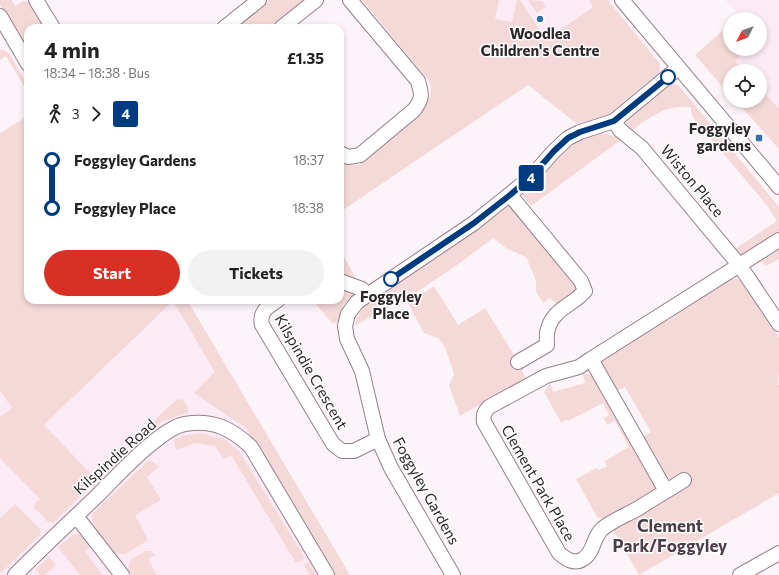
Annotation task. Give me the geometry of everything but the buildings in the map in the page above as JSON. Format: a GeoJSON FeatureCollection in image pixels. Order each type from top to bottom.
{"type":"FeatureCollection","features":[{"type":"Feature","properties":{"kind":"street"},"geometry":{"type":"LineString","coordinates":[[36,0],[51,24]]}},
{"type":"Feature","properties":{"kind":"street"},"geometry":{"type":"LineString","coordinates":[[229,24],[259,0]]}},
{"type":"Feature","properties":{"kind":"street"},"geometry":{"type":"LineString","coordinates":[[286,24],[316,0]]}},
{"type":"Feature","properties":{"kind":"street"},"geometry":{"type":"LineString","coordinates":[[344,155],[348,157],[360,155],[414,110],[420,102],[421,92],[418,81],[350,0]]}},
{"type":"Feature","properties":{"kind":"street"},"geometry":{"type":"LineString","coordinates":[[622,0],[779,187]]}},
{"type":"Feature","properties":{"kind":"street"},"geometry":{"type":"LineString","coordinates":[[634,0],[779,174]]}},
{"type":"Feature","properties":{"kind":"street"},"geometry":{"type":"LineString","coordinates":[[0,16],[24,57]]}},
{"type":"Feature","properties":{"kind":"street","name":"Foggyley Gardens"},"geometry":{"type":"LineString","coordinates":[[453,575],[391,468],[378,439],[362,371],[347,339],[345,326],[348,314],[356,302],[474,223],[510,195],[531,177],[554,151],[568,138],[580,132],[614,121],[678,68]]}},
{"type":"Feature","properties":{"kind":"street","name":"Wiston Place"},"geometry":{"type":"LineString","coordinates":[[614,121],[620,130],[642,148],[740,266]]}},
{"type":"Feature","properties":{"kind":"street"},"geometry":{"type":"LineString","coordinates":[[510,195],[581,281],[585,291],[580,297],[555,313],[548,329],[547,345],[518,362]]}},
{"type":"Feature","properties":{"kind":"street","name":"Clement Park Place"},"geometry":{"type":"LineString","coordinates":[[684,480],[643,506],[604,528],[598,533],[591,552],[584,559],[575,562],[566,559],[559,553],[484,422],[483,416],[489,407],[546,376],[579,366],[591,359],[779,240]]}},
{"type":"Feature","properties":{"kind":"street"},"geometry":{"type":"LineString","coordinates":[[740,266],[779,324]]}},
{"type":"Feature","properties":{"kind":"street"},"geometry":{"type":"LineString","coordinates":[[344,282],[362,289],[367,295]]}},
{"type":"Feature","properties":{"kind":"street","name":"Kilspindie Crescent"},"geometry":{"type":"LineString","coordinates":[[272,304],[263,312],[260,318],[262,325],[333,444],[342,451],[354,451],[378,439]]}},
{"type":"Feature","properties":{"kind":"street"},"geometry":{"type":"LineString","coordinates":[[591,359],[666,491]]}},
{"type":"Feature","properties":{"kind":"street","name":"Kilspindie Road"},"geometry":{"type":"LineString","coordinates":[[15,575],[167,431],[184,424],[204,422],[221,426],[239,436],[251,447],[327,575]]}},
{"type":"Feature","properties":{"kind":"street"},"geometry":{"type":"LineString","coordinates":[[76,516],[122,575]]}},
{"type":"Feature","properties":{"kind":"street"},"geometry":{"type":"LineString","coordinates":[[740,575],[779,553]]}},
{"type":"Feature","properties":{"kind":"shaded area"},"geometry":{"type":"Polygon","coordinates":[[[0,0],[12,0],[15,6],[23,1],[32,3],[45,24],[24,24],[24,48],[0,5],[0,0]]]}},
{"type":"Feature","properties":{"kind":"shaded area"},"geometry":{"type":"Polygon","coordinates":[[[269,0],[307,0],[278,24],[239,24],[269,0]]]}},
{"type":"Feature","properties":{"kind":"shaded area"},"geometry":{"type":"Polygon","coordinates":[[[362,0],[499,0],[495,19],[512,22],[517,0],[520,0],[546,40],[593,7],[589,0],[608,0],[660,64],[659,73],[608,115],[577,124],[528,85],[344,209],[344,166],[359,165],[414,118],[425,106],[430,97],[431,88],[429,81],[362,0]]]}},
{"type":"Feature","properties":{"kind":"shaded area","name":"Woodlea Children's Centre"},"geometry":{"type":"Polygon","coordinates":[[[478,0],[608,0],[526,59],[478,0]]]}},
{"type":"Feature","properties":{"kind":"shaded area"},"geometry":{"type":"Polygon","coordinates":[[[528,0],[542,1],[546,6],[537,13],[528,0]]]}},
{"type":"Feature","properties":{"kind":"shaded area"},"geometry":{"type":"Polygon","coordinates":[[[725,0],[779,0],[779,149],[742,108],[767,108],[767,64],[723,64],[723,87],[695,55],[723,30],[723,56],[767,56],[767,12],[736,12],[725,0]]]}},
{"type":"Feature","properties":{"kind":"shaded area"},"geometry":{"type":"Polygon","coordinates":[[[723,30],[723,56],[740,56],[735,61],[738,64],[723,64],[723,87],[695,55],[723,30]]]}},
{"type":"Feature","properties":{"kind":"shaded area"},"geometry":{"type":"Polygon","coordinates":[[[0,50],[4,50],[9,53],[24,79],[24,86],[6,56],[0,60],[0,50]]]}},
{"type":"Feature","properties":{"kind":"shaded area"},"geometry":{"type":"Polygon","coordinates":[[[669,84],[679,86],[779,207],[779,231],[741,255],[735,249],[777,221],[766,204],[694,119],[691,113],[691,107],[674,108],[658,113],[644,121],[630,132],[626,125],[628,117],[669,84]]]}},
{"type":"Feature","properties":{"kind":"shaded area"},"geometry":{"type":"Polygon","coordinates":[[[767,96],[779,109],[779,149],[742,108],[767,108],[767,96]]]}},
{"type":"Feature","properties":{"kind":"shaded area"},"geometry":{"type":"Polygon","coordinates":[[[24,118],[24,304],[170,304],[44,425],[94,477],[122,450],[127,451],[53,523],[48,522],[33,506],[40,499],[0,458],[0,417],[12,408],[0,391],[0,133],[24,118]]]}},
{"type":"Feature","properties":{"kind":"shaded area"},"geometry":{"type":"Polygon","coordinates":[[[603,133],[622,139],[531,206],[521,193],[557,155],[583,136],[603,133]]]}},
{"type":"Feature","properties":{"kind":"shaded area"},"geometry":{"type":"Polygon","coordinates":[[[510,202],[576,281],[577,292],[557,304],[550,298],[543,303],[536,292],[536,280],[526,257],[506,248],[493,238],[460,263],[414,294],[354,326],[362,307],[479,229],[510,202]]]}},
{"type":"Feature","properties":{"kind":"shaded area"},"geometry":{"type":"Polygon","coordinates":[[[779,250],[779,259],[766,266],[761,262],[779,250]]]}},
{"type":"Feature","properties":{"kind":"shaded area"},"geometry":{"type":"Polygon","coordinates":[[[344,257],[356,278],[344,274],[344,257]]]}},
{"type":"Feature","properties":{"kind":"shaded area"},"geometry":{"type":"Polygon","coordinates":[[[732,279],[738,279],[743,282],[779,337],[779,493],[639,575],[612,528],[675,479],[670,479],[665,476],[643,437],[651,432],[625,387],[617,391],[599,360],[658,323],[668,320],[732,279]]]}},
{"type":"Feature","properties":{"kind":"shaded area"},"geometry":{"type":"Polygon","coordinates":[[[434,286],[458,325],[485,308],[510,348],[526,378],[460,416],[449,385],[454,374],[445,347],[438,338],[424,333],[408,303],[434,286]]]}},
{"type":"Feature","properties":{"kind":"shaded area"},"geometry":{"type":"Polygon","coordinates":[[[344,290],[354,294],[344,305],[338,321],[333,324],[316,304],[344,304],[344,290]]]}},
{"type":"Feature","properties":{"kind":"shaded area"},"geometry":{"type":"Polygon","coordinates":[[[170,304],[189,304],[350,575],[0,575],[0,391],[32,437],[170,304]]]}},
{"type":"Feature","properties":{"kind":"shaded area"},"geometry":{"type":"Polygon","coordinates":[[[175,304],[189,304],[350,575],[333,575],[246,428],[194,393],[215,372],[175,304]]]}},
{"type":"Feature","properties":{"kind":"shaded area"},"geometry":{"type":"Polygon","coordinates":[[[583,374],[589,374],[595,378],[657,486],[654,492],[609,521],[597,517],[576,479],[597,468],[599,470],[607,466],[605,461],[629,447],[615,421],[607,425],[604,418],[609,415],[603,403],[568,421],[563,421],[562,424],[544,392],[550,383],[553,392],[585,383],[583,374]]]}},
{"type":"Feature","properties":{"kind":"shaded area"},"geometry":{"type":"Polygon","coordinates":[[[180,399],[185,402],[189,412],[161,422],[142,437],[139,435],[176,400],[180,399]]]}},
{"type":"Feature","properties":{"kind":"shaded area"},"geometry":{"type":"Polygon","coordinates":[[[201,433],[224,439],[239,451],[305,558],[296,563],[231,455],[224,459],[215,446],[195,443],[176,450],[174,440],[182,436],[201,433]]]}},
{"type":"Feature","properties":{"kind":"shaded area"},"geometry":{"type":"Polygon","coordinates":[[[149,460],[159,466],[147,477],[161,500],[135,515],[148,540],[126,554],[116,554],[94,525],[92,514],[149,460]]]}},
{"type":"Feature","properties":{"kind":"shaded area"},"geometry":{"type":"Polygon","coordinates":[[[15,504],[40,529],[40,535],[0,574],[0,518],[15,504]]]}},
{"type":"Feature","properties":{"kind":"shaded area"},"geometry":{"type":"Polygon","coordinates":[[[74,534],[81,535],[91,546],[85,551],[103,575],[80,575],[58,547],[74,534]]]}},
{"type":"Feature","properties":{"kind":"shaded area"},"geometry":{"type":"Polygon","coordinates":[[[145,551],[151,551],[155,555],[148,559],[157,575],[132,575],[128,570],[130,560],[145,551]]]}},
{"type":"Feature","properties":{"kind":"shaded area"},"geometry":{"type":"Polygon","coordinates":[[[49,557],[56,565],[45,575],[40,575],[35,570],[49,557]]]}},
{"type":"Feature","properties":{"kind":"shaded area"},"geometry":{"type":"Polygon","coordinates":[[[308,562],[316,575],[310,575],[304,565],[308,562]]]}},
{"type":"Feature","properties":{"kind":"bus line","name":"4"},"geometry":{"type":"LineString","coordinates":[[391,279],[474,223],[510,195],[531,177],[554,151],[568,138],[580,132],[614,121],[668,77]]}},
{"type":"Feature","properties":{"kind":"place","name":"Woodlea Children's Centre"},"geometry":{"type":"Point","coordinates":[540,19]}},
{"type":"Feature","properties":{"kind":"place","name":"Foggyley gardens"},"geometry":{"type":"Point","coordinates":[759,138]}},
{"type":"Feature","properties":{"kind":"place","name":"Foggyley Place"},"geometry":{"type":"Point","coordinates":[391,279]}},
{"type":"Feature","properties":{"kind":"district","name":"Clement Park/Foggyley"},"geometry":{"type":"Point","coordinates":[670,536]}}]}
